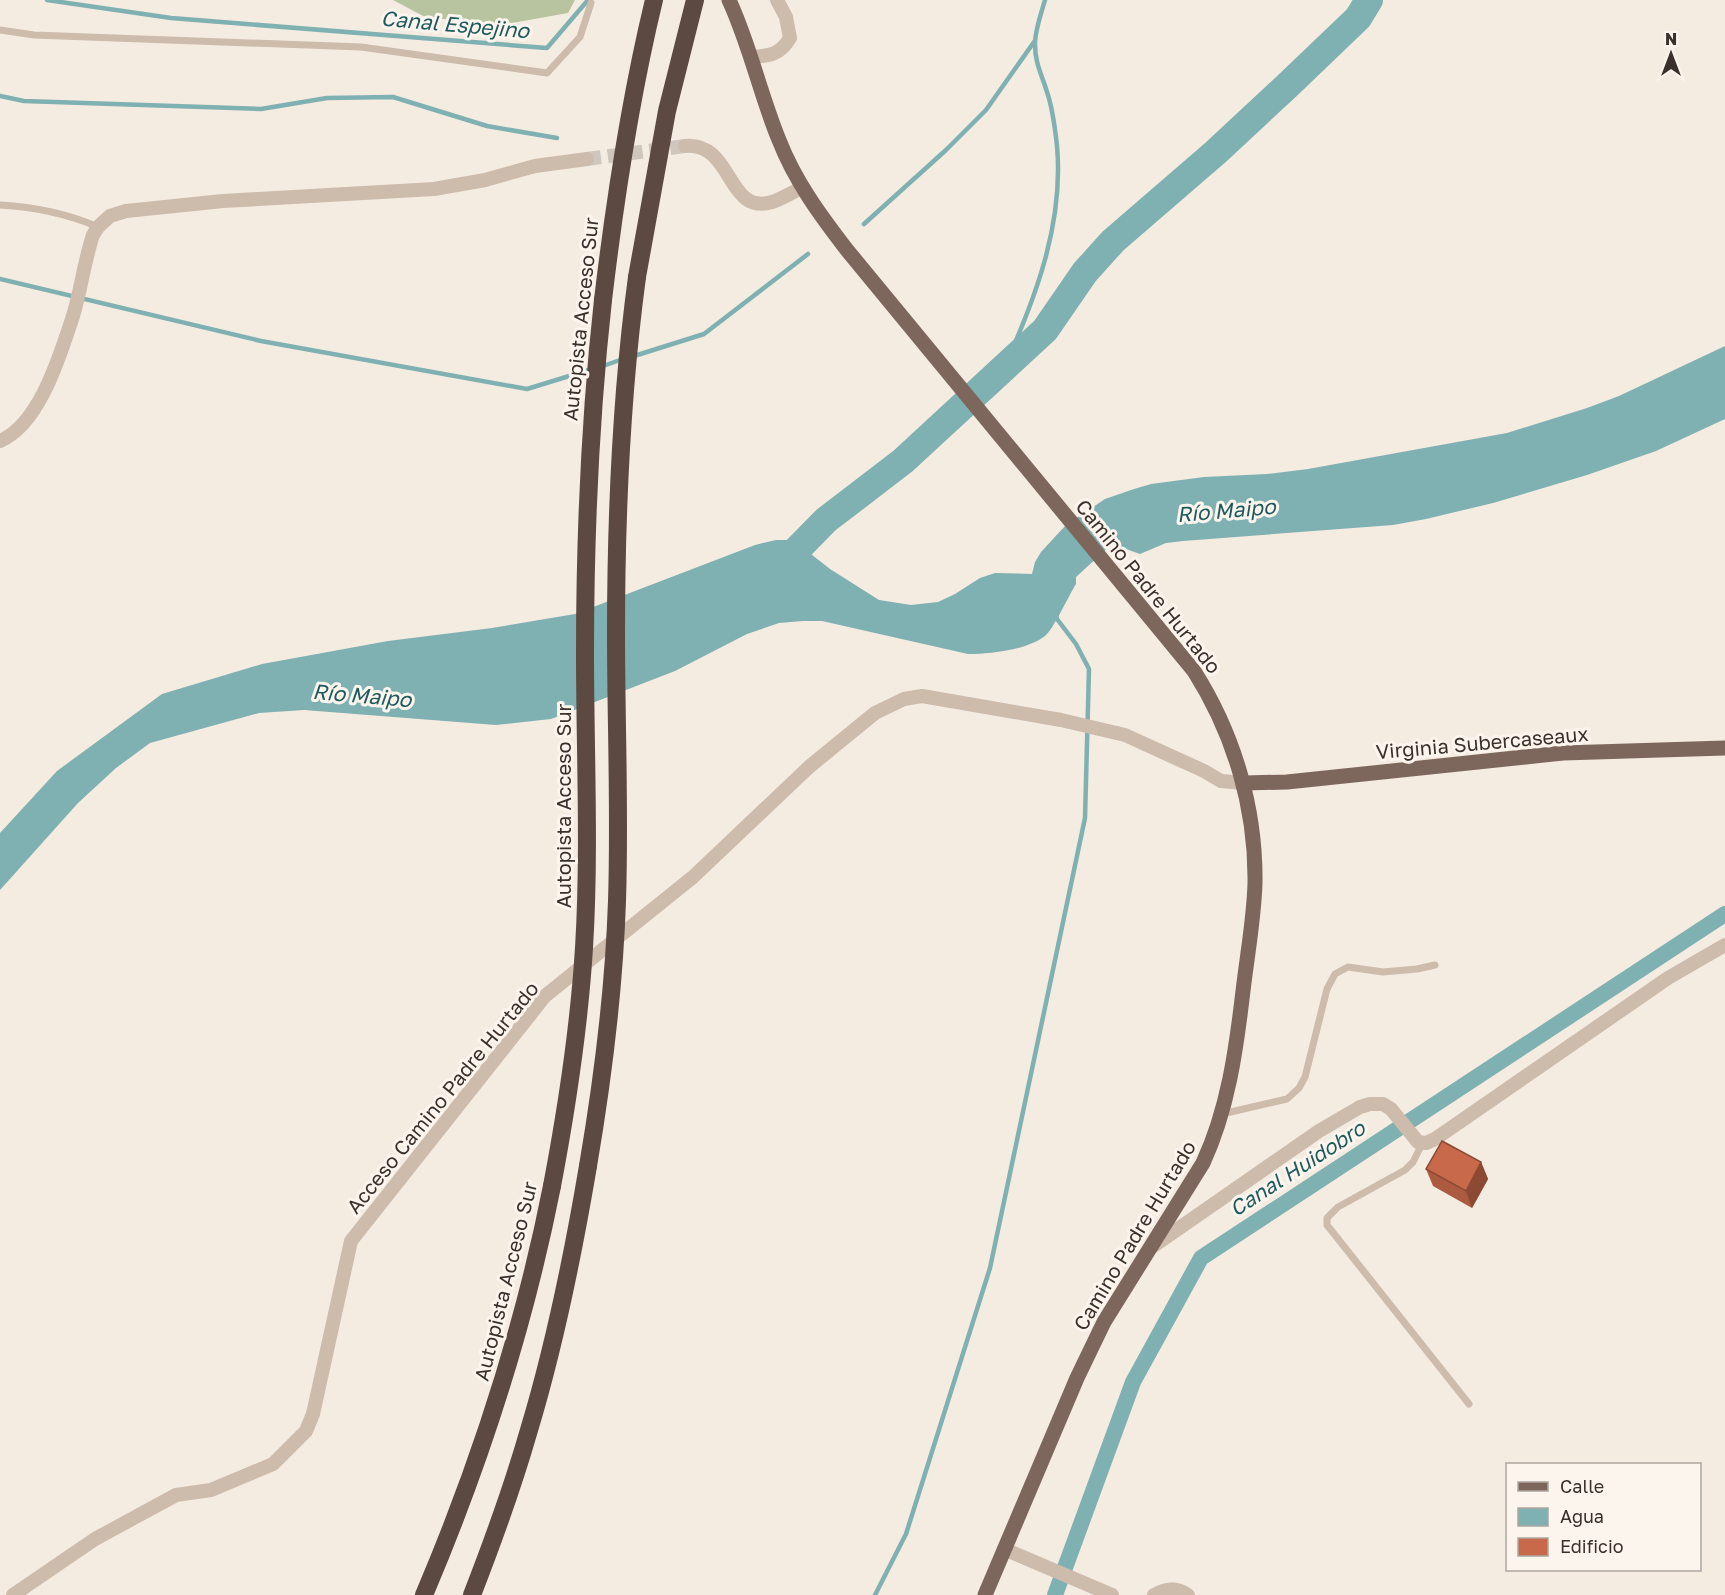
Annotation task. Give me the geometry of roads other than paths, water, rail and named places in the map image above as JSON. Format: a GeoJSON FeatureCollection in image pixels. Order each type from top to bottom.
{"type":"FeatureCollection","features":[{"type":"Feature","properties":{"kind":"highway","name":"Autopista Acceso Sur"},"geometry":{"type":"LineString","coordinates":[[424,1595],[473,1473],[496,1408],[529,1291],[552,1186],[574,1060],[584,947],[587,820],[585,655],[587,503],[594,384],[621,163],[654,0]]}},
{"type":"Feature","properties":{"kind":"highway"},"geometry":{"type":"LineString","coordinates":[[472,1595],[514,1479],[543,1380],[568,1276],[604,1064],[614,960],[618,844],[616,633],[619,487],[625,381],[637,277],[667,111],[695,0]]}},
{"type":"Feature","properties":{"kind":"main road","name":"Camino Padre Hurtado"},"geometry":{"type":"LineString","coordinates":[[732,7],[780,142],[802,188],[847,250],[1180,654],[1206,690],[1222,723],[1244,783],[1253,836],[1255,884],[1238,1031],[1222,1114],[1215,1137],[1203,1163],[1104,1322],[1077,1378],[985,1595]]}},
{"type":"Feature","properties":{"kind":"main road","name":"Virginia Subercaseaux"},"geometry":{"type":"LineString","coordinates":[[1244,783],[1287,782],[1563,753],[1725,748]]}},
{"type":"Feature","properties":{"kind":"street"},"geometry":{"type":"LineString","coordinates":[[751,57],[771,56],[784,49],[790,39],[786,17],[777,0]]}},
{"type":"Feature","properties":{"kind":"street"},"geometry":{"type":"LineString","coordinates":[[686,147],[701,147],[713,154],[740,194],[753,202],[772,202],[802,188]]}},
{"type":"Feature","properties":{"kind":"street"},"geometry":{"type":"LineString","coordinates":[[0,441],[28,420],[48,383],[73,315],[90,244],[98,227],[110,216],[126,211],[224,201],[434,189],[485,180],[535,166],[587,159]]}},
{"type":"Feature","properties":{"kind":"street","name":"Acceso Camino Padre Hurtado"},"geometry":{"type":"LineString","coordinates":[[13,1595],[95,1539],[176,1495],[211,1490],[273,1464],[306,1431],[313,1414],[351,1241],[545,996],[693,877],[809,767],[875,713],[904,699],[922,696],[1061,720],[1125,735],[1221,780],[1244,783]]}},
{"type":"Feature","properties":{"kind":"street"},"geometry":{"type":"LineString","coordinates":[[1148,1249],[1319,1131],[1360,1107],[1383,1104],[1391,1109],[1418,1142],[1422,1144],[1435,1139],[1668,978],[1725,945]]}},
{"type":"Feature","properties":{"kind":"street"},"geometry":{"type":"LineString","coordinates":[[1004,1549],[1112,1595]]}},
{"type":"Feature","properties":{"kind":"street"},"geometry":{"type":"LineString","coordinates":[[1154,1595],[1162,1590],[1171,1589],[1180,1590],[1188,1595]]}},
{"type":"Feature","properties":{"kind":"lane"},"geometry":{"type":"LineString","coordinates":[[0,30],[34,35],[361,47],[547,73],[580,38],[591,3]]}},
{"type":"Feature","properties":{"kind":"lane"},"geometry":{"type":"LineString","coordinates":[[0,205],[24,206],[73,216],[98,227]]}},
{"type":"Feature","properties":{"kind":"lane"},"geometry":{"type":"LineString","coordinates":[[1222,1114],[1287,1099],[1299,1088],[1305,1077],[1326,989],[1335,974],[1348,967],[1383,972],[1435,965]]}},
{"type":"Feature","properties":{"kind":"lane"},"geometry":{"type":"LineString","coordinates":[[1422,1144],[1413,1162],[1405,1170],[1338,1207],[1327,1218],[1327,1225],[1468,1404]]}},
{"type":"Feature","properties":{"kind":"water"},"geometry":{"type":"Polygon","coordinates":[[[1725,346],[1725,419],[1656,451],[1587,475],[1493,503],[1393,525],[1183,541],[1166,543],[1140,554],[1112,544],[1076,577],[1076,584],[1045,636],[1019,648],[968,654],[822,621],[779,623],[747,634],[675,671],[551,719],[496,725],[304,710],[259,713],[150,743],[116,768],[78,803],[0,890],[0,833],[57,771],[162,694],[262,664],[388,641],[492,628],[575,614],[755,545],[776,540],[793,540],[830,569],[879,600],[911,605],[938,602],[980,578],[995,573],[1032,574],[1041,552],[1066,525],[1105,499],[1134,489],[1151,484],[1204,477],[1267,474],[1308,469],[1507,433],[1619,396],[1725,346]]]}},
{"type":"Feature","properties":{"kind":"waterway","name":"Canal Espejino"},"geometry":{"type":"LineString","coordinates":[[47,0],[171,18],[547,48],[588,0]]}},
{"type":"Feature","properties":{"kind":"waterway"},"geometry":{"type":"LineString","coordinates":[[1003,370],[1026,316],[1045,261],[1056,204],[1058,175],[1055,125],[1035,51],[1038,22],[1045,0]]}},
{"type":"Feature","properties":{"kind":"waterway","name":"Río Maipo"},"geometry":{"type":"LineString","coordinates":[[774,573],[826,520],[903,461],[1045,330],[1085,272],[1113,241],[1216,152],[1288,85],[1358,18],[1369,0]]}},
{"type":"Feature","properties":{"kind":"waterway"},"geometry":{"type":"LineString","coordinates":[[864,224],[946,150],[986,110],[1034,42]]}},
{"type":"Feature","properties":{"kind":"waterway"},"geometry":{"type":"LineString","coordinates":[[0,96],[24,101],[261,109],[327,98],[393,97],[487,126],[557,138]]}},
{"type":"Feature","properties":{"kind":"waterway"},"geometry":{"type":"LineString","coordinates":[[631,357],[704,334],[808,254]]}},
{"type":"Feature","properties":{"kind":"waterway"},"geometry":{"type":"LineString","coordinates":[[0,279],[261,341],[527,389],[592,369]]}},
{"type":"Feature","properties":{"kind":"waterway"},"geometry":{"type":"LineString","coordinates":[[603,366],[623,359]]}},
{"type":"Feature","properties":{"kind":"waterway"},"geometry":{"type":"LineString","coordinates":[[875,1595],[906,1534],[990,1268],[1085,818],[1089,669],[1076,644],[1057,619],[1056,612]]}},
{"type":"Feature","properties":{"kind":"waterway","name":"Canal Huidobro"},"geometry":{"type":"LineString","coordinates":[[1055,1595],[1133,1382],[1201,1258],[1725,914]]}},
{"type":"Feature","properties":{"kind":"tunnel"},"geometry":{"type":"LineString","coordinates":[[587,159],[685,146]]}}]}
